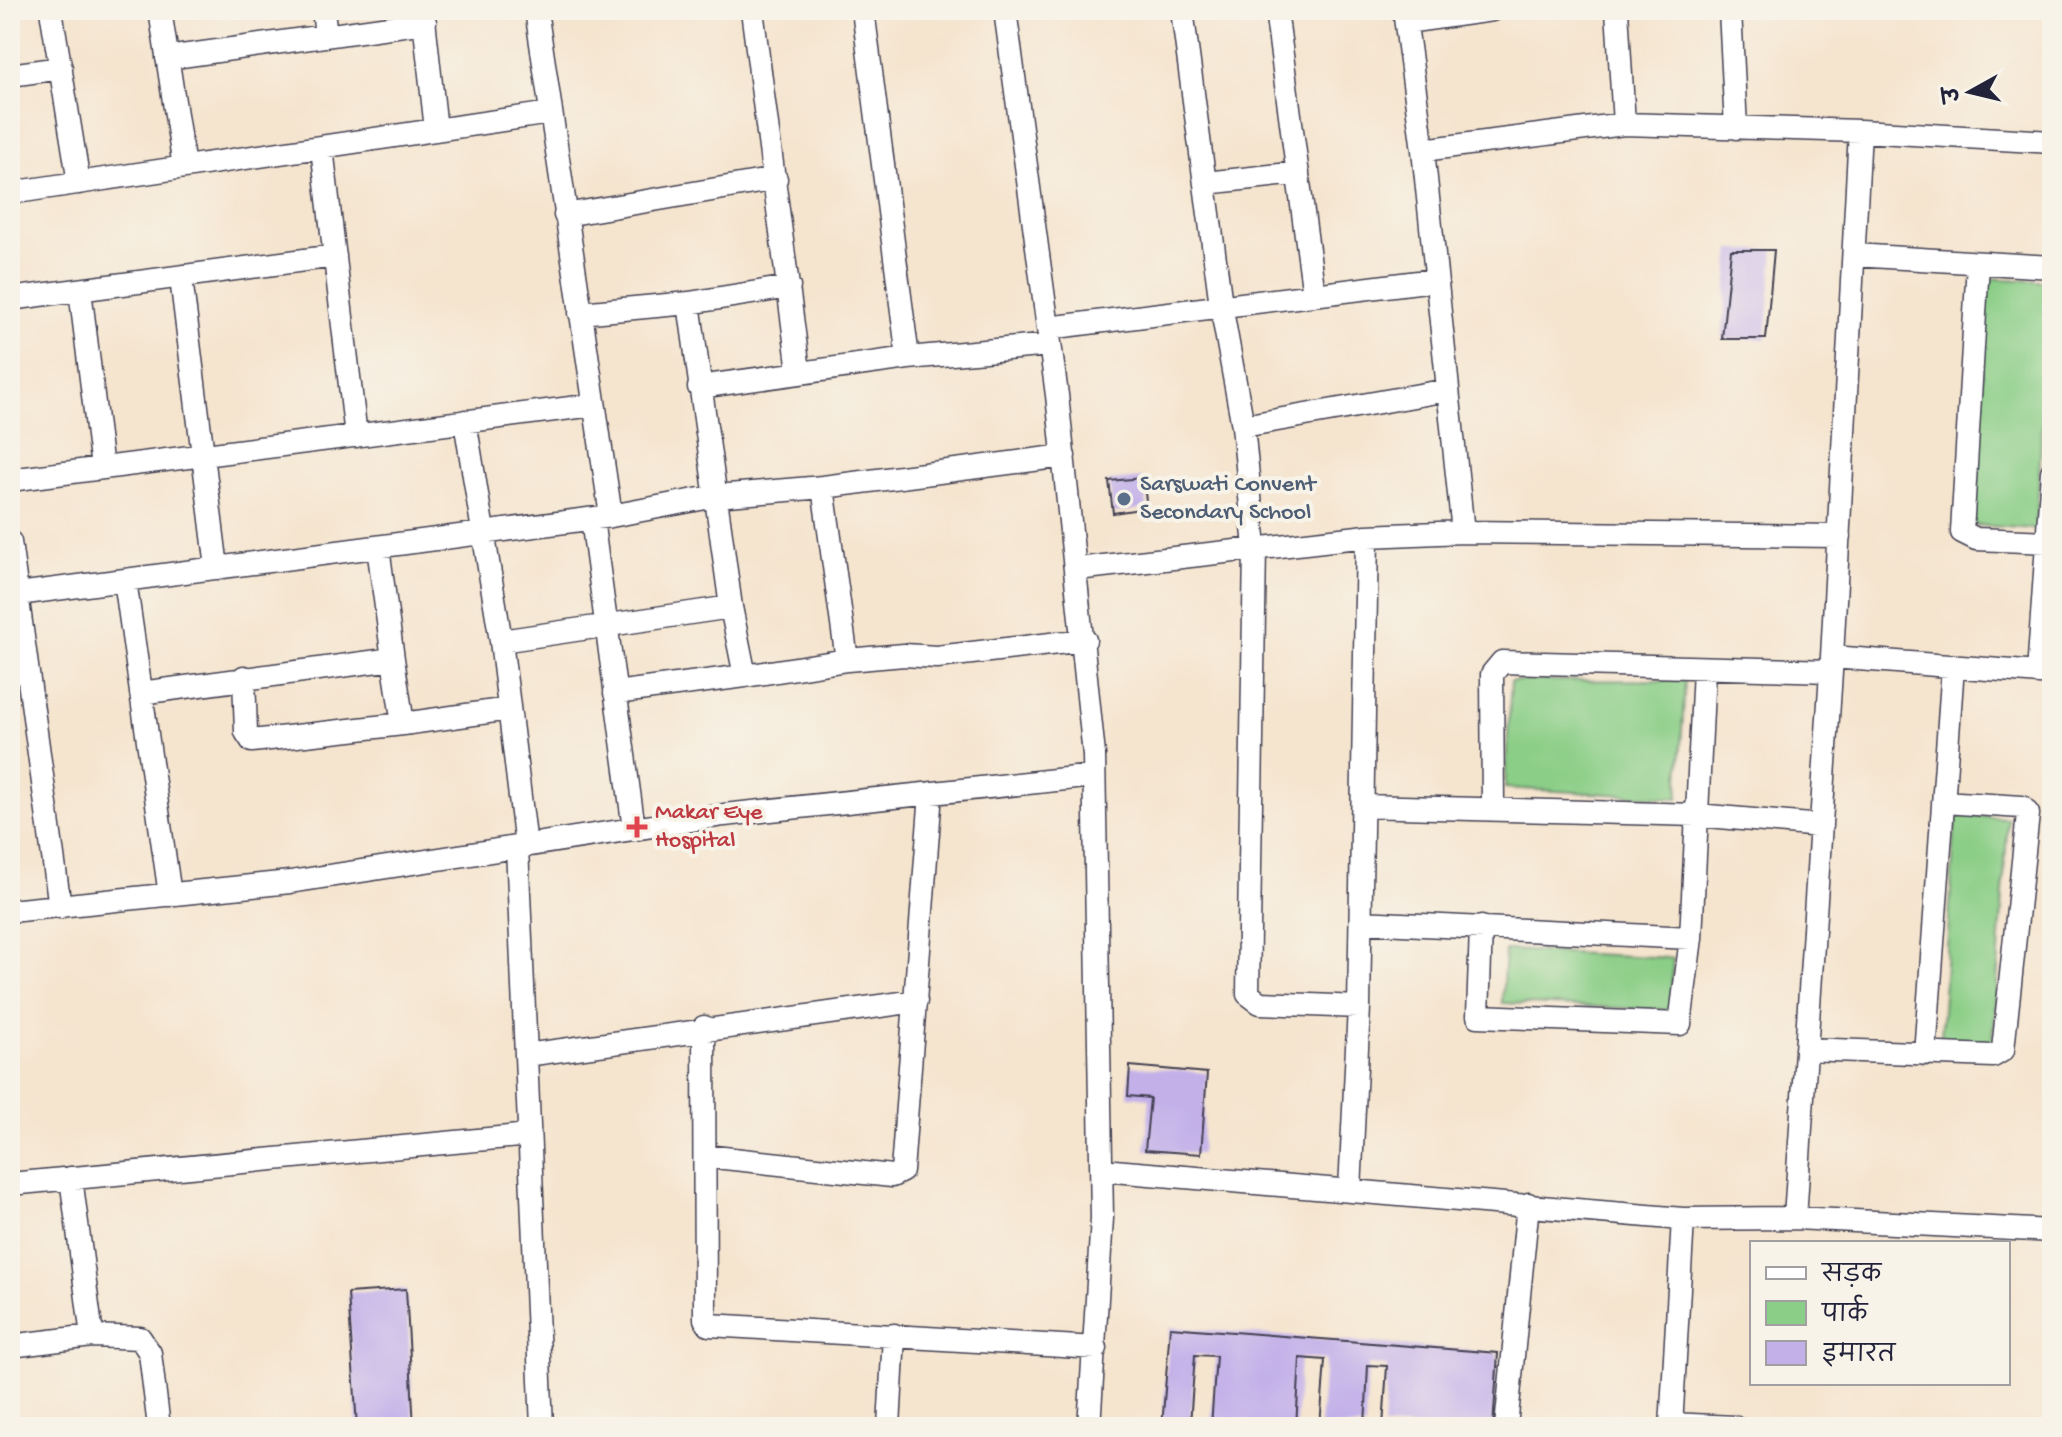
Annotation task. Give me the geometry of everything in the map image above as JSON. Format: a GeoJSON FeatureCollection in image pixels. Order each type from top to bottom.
{"type":"FeatureCollection","features":[{"type":"Feature","properties":{"kind":"street"},"geometry":{"type":"LineString","coordinates":[[51,10],[79,183]]}},
{"type":"Feature","properties":{"kind":"street"},"geometry":{"type":"LineString","coordinates":[[160,10],[184,167]]}},
{"type":"Feature","properties":{"kind":"street"},"geometry":{"type":"LineString","coordinates":[[323,10],[326,35]]}},
{"type":"Feature","properties":{"kind":"street"},"geometry":{"type":"LineString","coordinates":[[536,10],[594,405],[602,517],[604,626],[634,829]]}},
{"type":"Feature","properties":{"kind":"street"},"geometry":{"type":"LineString","coordinates":[[752,10],[799,371]]}},
{"type":"Feature","properties":{"kind":"street"},"geometry":{"type":"LineString","coordinates":[[863,10],[908,358]]}},
{"type":"Feature","properties":{"kind":"street"},"geometry":{"type":"LineString","coordinates":[[1005,10],[1064,456],[1085,640],[1094,776],[1102,1170],[1096,1348],[1089,1427]]}},
{"type":"Feature","properties":{"kind":"street"},"geometry":{"type":"LineString","coordinates":[[1182,10],[1221,305],[1243,426],[1255,547],[1248,994],[1260,1003],[1359,1007]]}},
{"type":"Feature","properties":{"kind":"street"},"geometry":{"type":"LineString","coordinates":[[1276,10],[1314,295]]}},
{"type":"Feature","properties":{"kind":"street"},"geometry":{"type":"LineString","coordinates":[[1463,532],[1434,280],[1423,150],[1405,16],[1492,10]]}},
{"type":"Feature","properties":{"kind":"street"},"geometry":{"type":"LineString","coordinates":[[1617,10],[1624,124]]}},
{"type":"Feature","properties":{"kind":"street"},"geometry":{"type":"LineString","coordinates":[[1730,10],[1736,128]]}},
{"type":"Feature","properties":{"kind":"street"},"geometry":{"type":"LineString","coordinates":[[167,58],[326,35],[424,16],[436,130]]}},
{"type":"Feature","properties":{"kind":"street"},"geometry":{"type":"LineString","coordinates":[[10,75],[61,68]]}},
{"type":"Feature","properties":{"kind":"street"},"geometry":{"type":"LineString","coordinates":[[10,193],[550,113]]}},
{"type":"Feature","properties":{"kind":"street"},"geometry":{"type":"LineString","coordinates":[[1423,150],[1624,124],[1860,131],[2052,142]]}},
{"type":"Feature","properties":{"kind":"street"},"geometry":{"type":"LineString","coordinates":[[1795,1218],[1832,664],[1860,131]]}},
{"type":"Feature","properties":{"kind":"street"},"geometry":{"type":"LineString","coordinates":[[322,148],[356,436]]}},
{"type":"Feature","properties":{"kind":"street"},"geometry":{"type":"LineString","coordinates":[[1205,183],[1298,173]]}},
{"type":"Feature","properties":{"kind":"street"},"geometry":{"type":"LineString","coordinates":[[565,215],[776,179]]}},
{"type":"Feature","properties":{"kind":"street"},"geometry":{"type":"LineString","coordinates":[[1854,255],[2052,267]]}},
{"type":"Feature","properties":{"kind":"street"},"geometry":{"type":"LineString","coordinates":[[10,299],[335,256]]}},
{"type":"Feature","properties":{"kind":"street"},"geometry":{"type":"LineString","coordinates":[[1978,263],[1960,525],[1962,532],[1976,539],[2047,542]]}},
{"type":"Feature","properties":{"kind":"street"},"geometry":{"type":"LineString","coordinates":[[181,278],[206,455],[217,568]]}},
{"type":"Feature","properties":{"kind":"street"},"geometry":{"type":"LineString","coordinates":[[699,387],[1049,337],[1221,305],[1434,280]]}},
{"type":"Feature","properties":{"kind":"street"},"geometry":{"type":"LineString","coordinates":[[580,313],[689,303],[789,287]]}},
{"type":"Feature","properties":{"kind":"street"},"geometry":{"type":"LineString","coordinates":[[80,290],[102,468]]}},
{"type":"Feature","properties":{"kind":"street"},"geometry":{"type":"LineString","coordinates":[[689,303],[731,607],[745,676]]}},
{"type":"Feature","properties":{"kind":"street"},"geometry":{"type":"LineString","coordinates":[[1243,426],[1448,390]]}},
{"type":"Feature","properties":{"kind":"street"},"geometry":{"type":"LineString","coordinates":[[10,480],[594,405]]}},
{"type":"Feature","properties":{"kind":"street"},"geometry":{"type":"LineString","coordinates":[[465,421],[501,641],[521,846],[526,1055],[542,1427]]}},
{"type":"Feature","properties":{"kind":"street"},"geometry":{"type":"LineString","coordinates":[[18,594],[602,517],[716,496],[823,487],[1064,456]]}},
{"type":"Feature","properties":{"kind":"street"},"geometry":{"type":"LineString","coordinates":[[1493,807],[1492,674],[1496,664],[1704,669],[1832,664],[1953,666],[2045,673],[2047,542],[2052,472]]}},
{"type":"Feature","properties":{"kind":"street"},"geometry":{"type":"LineString","coordinates":[[823,487],[847,660]]}},
{"type":"Feature","properties":{"kind":"street"},"geometry":{"type":"LineString","coordinates":[[1077,569],[1367,536],[1463,532],[1839,536]]}},
{"type":"Feature","properties":{"kind":"street"},"geometry":{"type":"LineString","coordinates":[[1350,1190],[1359,1007],[1367,536]]}},
{"type":"Feature","properties":{"kind":"street"},"geometry":{"type":"LineString","coordinates":[[10,542],[60,907]]}},
{"type":"Feature","properties":{"kind":"street"},"geometry":{"type":"LineString","coordinates":[[378,547],[403,724]]}},
{"type":"Feature","properties":{"kind":"street"},"geometry":{"type":"LineString","coordinates":[[125,580],[170,895]]}},
{"type":"Feature","properties":{"kind":"street"},"geometry":{"type":"LineString","coordinates":[[501,641],[731,607]]}},
{"type":"Feature","properties":{"kind":"street"},"geometry":{"type":"LineString","coordinates":[[615,693],[847,660],[904,655],[937,657],[1085,640]]}},
{"type":"Feature","properties":{"kind":"street"},"geometry":{"type":"LineString","coordinates":[[141,693],[393,659]]}},
{"type":"Feature","properties":{"kind":"street"},"geometry":{"type":"LineString","coordinates":[[1925,1054],[1953,666]]}},
{"type":"Feature","properties":{"kind":"street"},"geometry":{"type":"LineString","coordinates":[[1481,927],[1476,1010],[1481,1017],[1678,1025],[1691,938],[1704,669]]}},
{"type":"Feature","properties":{"kind":"street"},"geometry":{"type":"LineString","coordinates":[[244,677],[246,732],[252,741],[509,709]]}},
{"type":"Feature","properties":{"kind":"street"},"geometry":{"type":"LineString","coordinates":[[10,911],[290,882],[724,815],[1094,776]]}},
{"type":"Feature","properties":{"kind":"street"},"geometry":{"type":"LineString","coordinates":[[705,1156],[900,1174],[931,793]]}},
{"type":"Feature","properties":{"kind":"street"},"geometry":{"type":"LineString","coordinates":[[1806,1049],[1993,1056],[2003,1050],[2028,814],[2022,807],[1943,802]]}},
{"type":"Feature","properties":{"kind":"street"},"geometry":{"type":"LineString","coordinates":[[1364,806],[1493,807],[1697,815],[1821,826]]}},
{"type":"Feature","properties":{"kind":"street"},"geometry":{"type":"LineString","coordinates":[[1361,922],[1691,938]]}},
{"type":"Feature","properties":{"kind":"street"},"geometry":{"type":"LineString","coordinates":[[526,1055],[704,1027],[916,1001]]}},
{"type":"Feature","properties":{"kind":"street"},"geometry":{"type":"LineString","coordinates":[[704,1027],[706,1322],[718,1327],[1096,1348]]}},
{"type":"Feature","properties":{"kind":"street"},"geometry":{"type":"LineString","coordinates":[[10,1184],[529,1135]]}},
{"type":"Feature","properties":{"kind":"street"},"geometry":{"type":"LineString","coordinates":[[1102,1170],[1683,1219],[1795,1218],[2052,1231]]}},
{"type":"Feature","properties":{"kind":"street"},"geometry":{"type":"LineString","coordinates":[[71,1178],[92,1336]]}},
{"type":"Feature","properties":{"kind":"street"},"geometry":{"type":"LineString","coordinates":[[1506,1427],[1528,1204]]}},
{"type":"Feature","properties":{"kind":"street"},"geometry":{"type":"LineString","coordinates":[[1683,1219],[1671,1426],[1734,1427]]}},
{"type":"Feature","properties":{"kind":"street"},"geometry":{"type":"LineString","coordinates":[[889,1427],[894,1335]]}},
{"type":"Feature","properties":{"kind":"street"},"geometry":{"type":"LineString","coordinates":[[10,1346],[92,1336],[137,1337],[145,1341],[150,1353],[159,1427]]}},
{"type":"Feature","properties":{"kind":"green space"},"geometry":{"type":"Polygon","coordinates":[[[1988,278],[2050,282],[2036,529],[1974,525],[1988,278]]]}},
{"type":"Feature","properties":{"kind":"green space"},"geometry":{"type":"Polygon","coordinates":[[[1685,680],[1678,798],[1505,788],[1511,681],[1685,680]]]}},
{"type":"Feature","properties":{"kind":"green space"},"geometry":{"type":"Polygon","coordinates":[[[1956,815],[2008,818],[1993,1042],[1941,1039],[1956,815]]]}},
{"type":"Feature","properties":{"kind":"green space"},"geometry":{"type":"Polygon","coordinates":[[[1505,950],[1673,958],[1670,1010],[1502,1003],[1505,950]]]}},
{"type":"Feature","properties":{"kind":"building"},"geometry":{"type":"Polygon","coordinates":[[[1731,250],[1774,250],[1766,339],[1722,339],[1731,250]]]}},
{"type":"Feature","properties":{"kind":"building"},"geometry":{"type":"Polygon","coordinates":[[[1143,478],[1147,508],[1113,513],[1109,481],[1143,478]]]}},
{"type":"Feature","properties":{"kind":"building"},"geometry":{"type":"Polygon","coordinates":[[[1130,1066],[1207,1073],[1201,1154],[1145,1150],[1150,1098],[1128,1096],[1130,1066]]]}},
{"type":"Feature","properties":{"kind":"building"},"geometry":{"type":"Polygon","coordinates":[[[406,1289],[414,1427],[357,1427],[348,1293],[406,1289]]]}},
{"type":"Feature","properties":{"kind":"building"},"geometry":{"type":"Polygon","coordinates":[[[1170,1327],[1498,1353],[1493,1427],[1383,1427],[1387,1366],[1368,1365],[1365,1427],[1320,1427],[1325,1360],[1300,1358],[1296,1427],[1211,1427],[1216,1356],[1195,1355],[1190,1424],[1205,1427],[1162,1427],[1170,1327]]]}},
{"type":"Feature","properties":{"kind":"place","name":"Sarswati Convent Secondary School"},"geometry":{"type":"Point","coordinates":[1124,499]}},
{"type":"Feature","properties":{"kind":"place","name":"Makar Eye Hospital"},"geometry":{"type":"Point","coordinates":[637,827]}}]}
